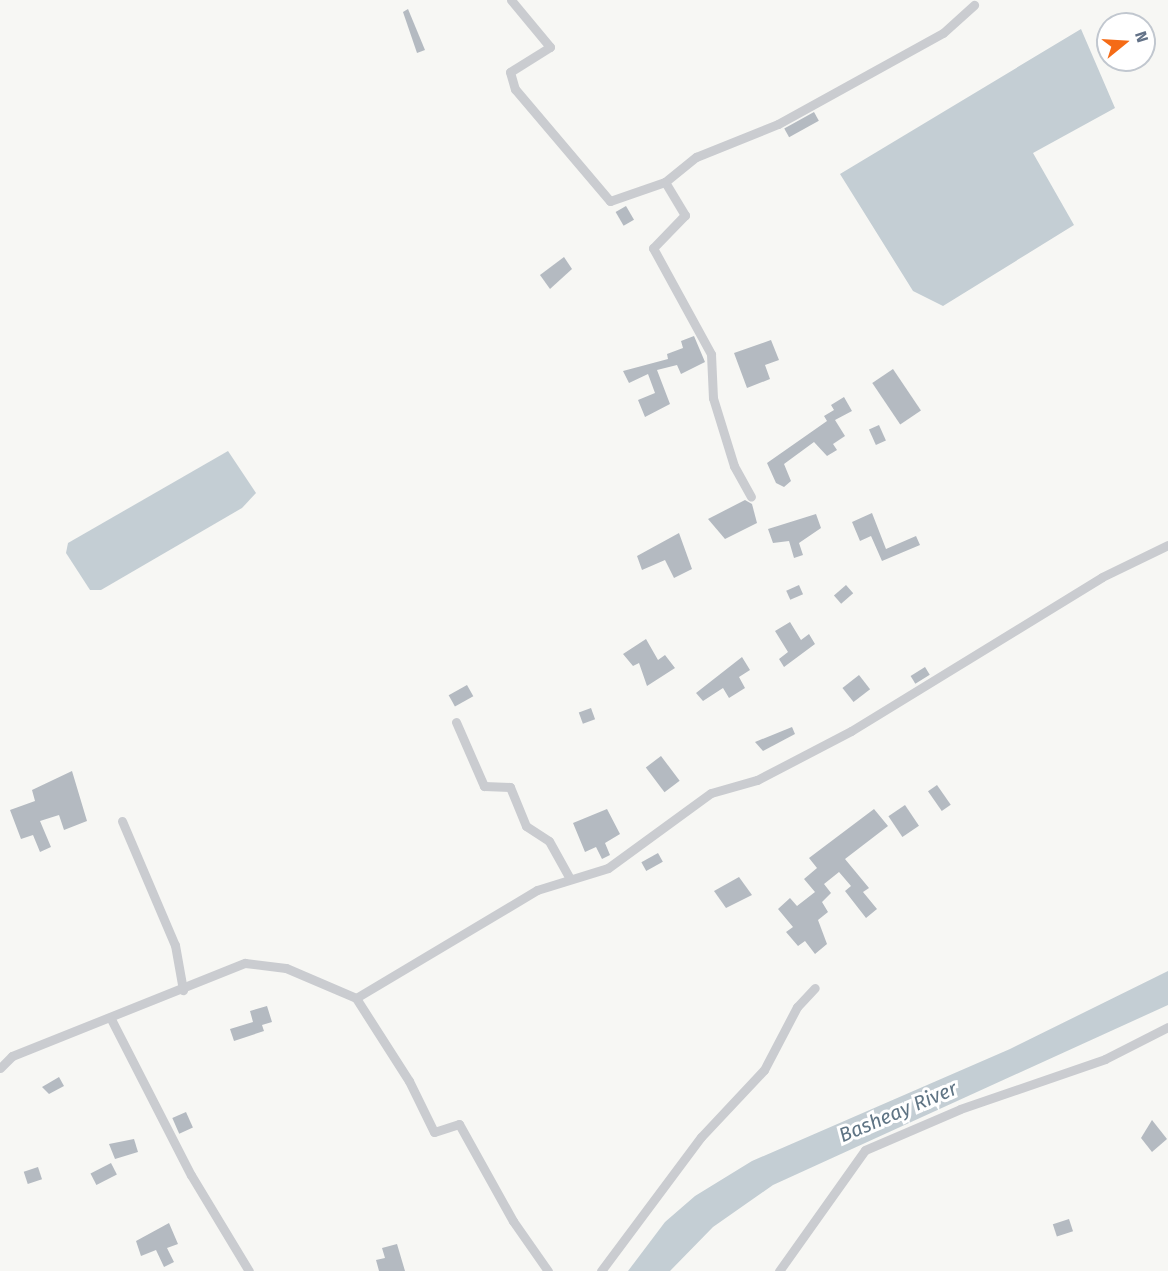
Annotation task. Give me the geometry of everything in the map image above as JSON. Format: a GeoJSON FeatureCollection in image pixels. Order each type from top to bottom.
{"type":"FeatureCollection","features":[{"type":"Feature","properties":{"kind":"street"},"geometry":{"type":"LineString","coordinates":[[511,0],[550,47],[510,72],[514,88],[610,201],[665,182],[696,157],[778,124],[944,33],[974,5]]}},
{"type":"Feature","properties":{"kind":"street"},"geometry":{"type":"LineString","coordinates":[[665,182],[685,215],[653,248],[711,354],[713,398],[734,466],[751,497]]}},
{"type":"Feature","properties":{"kind":"street"},"geometry":{"type":"LineString","coordinates":[[356,998],[537,890],[569,878],[608,868],[711,793],[757,780],[850,731],[1102,577],[1168,545]]}},
{"type":"Feature","properties":{"kind":"street"},"geometry":{"type":"LineString","coordinates":[[456,722],[484,786],[510,788],[526,826],[549,841],[569,878]]}},
{"type":"Feature","properties":{"kind":"street"},"geometry":{"type":"LineString","coordinates":[[122,821],[175,945],[183,990]]}},
{"type":"Feature","properties":{"kind":"street"},"geometry":{"type":"LineString","coordinates":[[0,1068],[12,1056],[183,990],[245,963],[286,968],[356,998],[409,1081],[434,1132],[459,1124],[513,1221],[548,1271]]}},
{"type":"Feature","properties":{"kind":"street"},"geometry":{"type":"LineString","coordinates":[[601,1271],[701,1137],[764,1070],[797,1007],[815,988]]}},
{"type":"Feature","properties":{"kind":"street"},"geometry":{"type":"LineString","coordinates":[[111,1018],[191,1175],[249,1271]]}},
{"type":"Feature","properties":{"kind":"street"},"geometry":{"type":"LineString","coordinates":[[779,1271],[865,1150],[960,1109],[1105,1059],[1168,1028]]}},
{"type":"Feature","properties":{"kind":"water"},"geometry":{"type":"Polygon","coordinates":[[[1081,29],[1096,64],[1096,72],[1100,72],[1115,108],[1033,153],[1074,225],[943,306],[913,291],[840,174],[1081,29]]]}},
{"type":"Feature","properties":{"kind":"water"},"geometry":{"type":"Polygon","coordinates":[[[228,451],[256,493],[242,508],[101,590],[90,590],[66,553],[68,543],[228,451]]]}},
{"type":"Feature","properties":{"kind":"water","name":"Basheay River"},"geometry":{"type":"Polygon","coordinates":[[[1168,971],[1168,1005],[773,1185],[713,1227],[670,1271],[628,1271],[665,1222],[695,1196],[752,1161],[1010,1049],[1168,971]]]}},
{"type":"Feature","properties":{"kind":"building"},"geometry":{"type":"Polygon","coordinates":[[[408,9],[425,50],[417,53],[403,12],[408,9]]]}},
{"type":"Feature","properties":{"kind":"building"},"geometry":{"type":"Polygon","coordinates":[[[814,112],[819,121],[789,137],[784,128],[814,112]]]}},
{"type":"Feature","properties":{"kind":"building"},"geometry":{"type":"Polygon","coordinates":[[[626,206],[634,220],[624,226],[616,212],[626,206]]]}},
{"type":"Feature","properties":{"kind":"building"},"geometry":{"type":"Polygon","coordinates":[[[564,257],[572,269],[550,289],[540,275],[564,257]]]}},
{"type":"Feature","properties":{"kind":"building"},"geometry":{"type":"Polygon","coordinates":[[[694,336],[705,362],[681,374],[677,365],[657,370],[670,404],[645,417],[638,400],[655,393],[648,374],[629,383],[623,371],[668,359],[667,354],[683,348],[681,341],[694,336]]]}},
{"type":"Feature","properties":{"kind":"building"},"geometry":{"type":"Polygon","coordinates":[[[771,340],[779,360],[765,365],[770,379],[747,388],[734,353],[771,340]]]}},
{"type":"Feature","properties":{"kind":"building"},"geometry":{"type":"Polygon","coordinates":[[[893,369],[921,410],[900,424],[872,383],[893,369]]]}},
{"type":"Feature","properties":{"kind":"building"},"geometry":{"type":"Polygon","coordinates":[[[844,397],[852,411],[835,420],[845,436],[833,444],[837,450],[827,456],[814,442],[784,464],[791,481],[784,487],[776,483],[767,463],[827,421],[824,416],[834,410],[831,405],[844,397]]]}},
{"type":"Feature","properties":{"kind":"building"},"geometry":{"type":"Polygon","coordinates":[[[879,425],[886,441],[876,445],[869,429],[879,425]]]}},
{"type":"Feature","properties":{"kind":"building"},"geometry":{"type":"Polygon","coordinates":[[[745,500],[752,504],[757,523],[725,539],[708,519],[745,500]]]}},
{"type":"Feature","properties":{"kind":"building"},"geometry":{"type":"Polygon","coordinates":[[[872,513],[886,549],[916,536],[920,545],[882,561],[871,536],[860,541],[852,522],[872,513]]]}},
{"type":"Feature","properties":{"kind":"building"},"geometry":{"type":"Polygon","coordinates":[[[816,514],[821,528],[799,543],[803,555],[794,558],[789,541],[773,543],[768,529],[816,514]]]}},
{"type":"Feature","properties":{"kind":"building"},"geometry":{"type":"Polygon","coordinates":[[[679,533],[692,569],[674,578],[665,560],[642,570],[637,556],[679,533]]]}},
{"type":"Feature","properties":{"kind":"building"},"geometry":{"type":"Polygon","coordinates":[[[799,585],[803,594],[790,600],[786,591],[799,585]]]}},
{"type":"Feature","properties":{"kind":"building"},"geometry":{"type":"Polygon","coordinates":[[[846,585],[853,593],[841,604],[834,595],[846,585]]]}},
{"type":"Feature","properties":{"kind":"building"},"geometry":{"type":"Polygon","coordinates":[[[790,622],[801,640],[809,634],[815,644],[784,667],[779,659],[788,652],[775,631],[790,622]]]}},
{"type":"Feature","properties":{"kind":"building"},"geometry":{"type":"Polygon","coordinates":[[[646,639],[658,660],[665,655],[675,668],[647,686],[639,663],[633,666],[623,654],[646,639]]]}},
{"type":"Feature","properties":{"kind":"building"},"geometry":{"type":"Polygon","coordinates":[[[742,657],[750,670],[739,677],[745,688],[729,698],[723,688],[703,701],[696,693],[742,657]]]}},
{"type":"Feature","properties":{"kind":"building"},"geometry":{"type":"Polygon","coordinates":[[[925,667],[930,675],[915,684],[911,676],[925,667]]]}},
{"type":"Feature","properties":{"kind":"building"},"geometry":{"type":"Polygon","coordinates":[[[859,675],[870,689],[854,702],[842,688],[859,675]]]}},
{"type":"Feature","properties":{"kind":"building"},"geometry":{"type":"Polygon","coordinates":[[[467,685],[473,696],[455,707],[449,695],[467,685]]]}},
{"type":"Feature","properties":{"kind":"building"},"geometry":{"type":"Polygon","coordinates":[[[591,708],[595,719],[583,724],[579,712],[591,708]]]}},
{"type":"Feature","properties":{"kind":"building"},"geometry":{"type":"Polygon","coordinates":[[[792,727],[795,734],[763,751],[755,742],[792,727]]]}},
{"type":"Feature","properties":{"kind":"building"},"geometry":{"type":"Polygon","coordinates":[[[661,756],[680,781],[664,792],[646,767],[661,756]]]}},
{"type":"Feature","properties":{"kind":"building"},"geometry":{"type":"Polygon","coordinates":[[[72,771],[87,821],[64,830],[59,815],[40,821],[51,847],[40,852],[33,835],[21,839],[10,810],[35,801],[32,790],[72,771]]]}},
{"type":"Feature","properties":{"kind":"building"},"geometry":{"type":"Polygon","coordinates":[[[937,785],[951,805],[942,811],[928,791],[937,785]]]}},
{"type":"Feature","properties":{"kind":"building"},"geometry":{"type":"Polygon","coordinates":[[[905,805],[919,826],[902,837],[888,816],[905,805]]]}},
{"type":"Feature","properties":{"kind":"building"},"geometry":{"type":"Polygon","coordinates":[[[607,809],[620,834],[605,843],[610,855],[602,859],[596,847],[585,852],[573,823],[607,809]]]}},
{"type":"Feature","properties":{"kind":"building"},"geometry":{"type":"Polygon","coordinates":[[[874,809],[888,826],[845,859],[869,888],[863,892],[877,909],[866,918],[845,891],[851,886],[839,872],[824,884],[831,893],[822,902],[828,912],[818,920],[827,944],[815,954],[805,941],[798,946],[786,932],[793,927],[778,909],[790,898],[797,906],[815,892],[804,879],[817,868],[809,858],[874,809]]]}},
{"type":"Feature","properties":{"kind":"building"},"geometry":{"type":"Polygon","coordinates":[[[658,853],[663,862],[646,871],[641,862],[658,853]]]}},
{"type":"Feature","properties":{"kind":"building"},"geometry":{"type":"Polygon","coordinates":[[[739,877],[752,895],[726,908],[714,891],[739,877]]]}},
{"type":"Feature","properties":{"kind":"building"},"geometry":{"type":"Polygon","coordinates":[[[267,1006],[272,1022],[262,1025],[264,1031],[234,1041],[230,1029],[253,1022],[250,1011],[267,1006]]]}},
{"type":"Feature","properties":{"kind":"building"},"geometry":{"type":"Polygon","coordinates":[[[59,1077],[64,1086],[49,1094],[42,1087],[59,1077]]]}},
{"type":"Feature","properties":{"kind":"building"},"geometry":{"type":"Polygon","coordinates":[[[186,1112],[193,1128],[179,1134],[172,1118],[186,1112]]]}},
{"type":"Feature","properties":{"kind":"building"},"geometry":{"type":"Polygon","coordinates":[[[1152,1120],[1167,1139],[1152,1152],[1141,1138],[1152,1120]]]}},
{"type":"Feature","properties":{"kind":"building"},"geometry":{"type":"Polygon","coordinates":[[[134,1139],[138,1152],[115,1159],[109,1144],[134,1139]]]}},
{"type":"Feature","properties":{"kind":"building"},"geometry":{"type":"Polygon","coordinates":[[[111,1163],[117,1175],[96,1185],[91,1173],[111,1163]]]}},
{"type":"Feature","properties":{"kind":"building"},"geometry":{"type":"Polygon","coordinates":[[[38,1167],[42,1179],[28,1184],[24,1172],[38,1167]]]}},
{"type":"Feature","properties":{"kind":"building"},"geometry":{"type":"Polygon","coordinates":[[[1069,1219],[1073,1231],[1057,1237],[1053,1224],[1069,1219]]]}},
{"type":"Feature","properties":{"kind":"building"},"geometry":{"type":"Polygon","coordinates":[[[169,1223],[178,1244],[167,1248],[174,1262],[164,1267],[156,1250],[141,1256],[136,1241],[169,1223]]]}},
{"type":"Feature","properties":{"kind":"building"},"geometry":{"type":"Polygon","coordinates":[[[397,1244],[405,1271],[379,1271],[376,1260],[385,1258],[382,1248],[397,1244]]]}}]}
